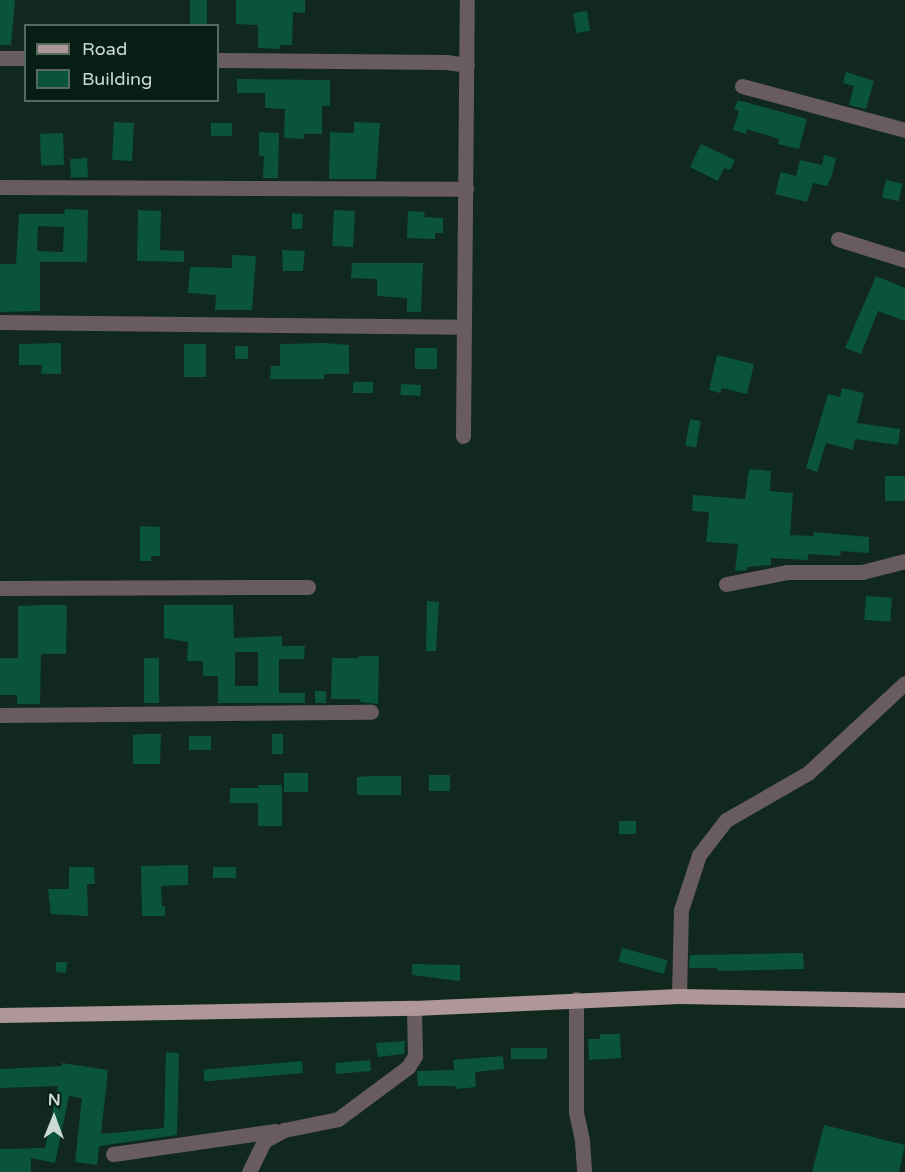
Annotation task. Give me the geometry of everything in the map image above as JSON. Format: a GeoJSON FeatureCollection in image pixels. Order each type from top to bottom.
{"type":"FeatureCollection","features":[{"type":"Feature","properties":{"kind":"main road"},"geometry":{"type":"LineString","coordinates":[[0,1015],[414,1008],[679,996],[905,1000]]}},
{"type":"Feature","properties":{"kind":"street"},"geometry":{"type":"LineString","coordinates":[[463,436],[467,0]]}},
{"type":"Feature","properties":{"kind":"street"},"geometry":{"type":"LineString","coordinates":[[0,58],[24,58]]}},
{"type":"Feature","properties":{"kind":"street"},"geometry":{"type":"LineString","coordinates":[[219,60],[446,62],[467,65]]}},
{"type":"Feature","properties":{"kind":"street"},"geometry":{"type":"LineString","coordinates":[[741,86],[905,130]]}},
{"type":"Feature","properties":{"kind":"street"},"geometry":{"type":"LineString","coordinates":[[0,187],[466,189]]}},
{"type":"Feature","properties":{"kind":"street"},"geometry":{"type":"LineString","coordinates":[[838,239],[905,260]]}},
{"type":"Feature","properties":{"kind":"street"},"geometry":{"type":"LineString","coordinates":[[0,321],[464,327]]}},
{"type":"Feature","properties":{"kind":"street"},"geometry":{"type":"LineString","coordinates":[[726,584],[787,572],[862,573],[905,561]]}},
{"type":"Feature","properties":{"kind":"street"},"geometry":{"type":"LineString","coordinates":[[0,588],[308,587]]}},
{"type":"Feature","properties":{"kind":"street"},"geometry":{"type":"LineString","coordinates":[[679,996],[681,910],[699,855],[726,820],[808,773],[905,683]]}},
{"type":"Feature","properties":{"kind":"street"},"geometry":{"type":"LineString","coordinates":[[0,716],[371,712]]}},
{"type":"Feature","properties":{"kind":"street"},"geometry":{"type":"LineString","coordinates":[[576,999],[576,1112],[582,1142],[584,1172]]}},
{"type":"Feature","properties":{"kind":"street"},"geometry":{"type":"LineString","coordinates":[[113,1154],[284,1130],[338,1119],[408,1066],[415,1056],[414,1008]]}},
{"type":"Feature","properties":{"kind":"street"},"geometry":{"type":"LineString","coordinates":[[249,1172],[264,1141],[284,1130]]}},
{"type":"Feature","properties":{"kind":"building"},"geometry":{"type":"Polygon","coordinates":[[[0,0],[15,0],[11,45],[0,45],[0,0]]]}},
{"type":"Feature","properties":{"kind":"building"},"geometry":{"type":"Polygon","coordinates":[[[190,0],[207,0],[207,24],[190,24],[190,0]]]}},
{"type":"Feature","properties":{"kind":"building"},"geometry":{"type":"Polygon","coordinates":[[[236,0],[305,0],[305,13],[293,12],[292,45],[280,45],[280,49],[258,48],[258,25],[236,24],[236,0]]]}},
{"type":"Feature","properties":{"kind":"building"},"geometry":{"type":"Polygon","coordinates":[[[587,11],[590,31],[576,33],[573,13],[587,11]]]}},
{"type":"Feature","properties":{"kind":"building"},"geometry":{"type":"Polygon","coordinates":[[[846,72],[874,81],[866,109],[849,105],[854,86],[843,83],[846,72]]]}},
{"type":"Feature","properties":{"kind":"building"},"geometry":{"type":"Polygon","coordinates":[[[237,79],[330,80],[330,106],[322,106],[322,134],[304,134],[304,139],[284,138],[285,109],[265,108],[265,93],[237,93],[237,79]]]}},
{"type":"Feature","properties":{"kind":"building"},"geometry":{"type":"Polygon","coordinates":[[[738,100],[807,119],[799,149],[778,144],[779,139],[747,129],[746,134],[733,130],[739,111],[734,109],[738,100]]]}},
{"type":"Feature","properties":{"kind":"building"},"geometry":{"type":"Polygon","coordinates":[[[114,122],[134,123],[132,161],[112,160],[114,122]]]}},
{"type":"Feature","properties":{"kind":"building"},"geometry":{"type":"Polygon","coordinates":[[[354,122],[380,123],[376,179],[329,179],[330,132],[354,133],[354,122]]]}},
{"type":"Feature","properties":{"kind":"building"},"geometry":{"type":"Polygon","coordinates":[[[211,123],[232,123],[232,136],[211,136],[211,123]]]}},
{"type":"Feature","properties":{"kind":"building"},"geometry":{"type":"Polygon","coordinates":[[[259,132],[279,133],[278,178],[263,178],[264,156],[259,156],[259,132]]]}},
{"type":"Feature","properties":{"kind":"building"},"geometry":{"type":"Polygon","coordinates":[[[63,133],[64,165],[41,166],[40,134],[63,133]]]}},
{"type":"Feature","properties":{"kind":"building"},"geometry":{"type":"Polygon","coordinates":[[[701,144],[735,160],[730,170],[724,168],[718,181],[690,167],[701,144]]]}},
{"type":"Feature","properties":{"kind":"building"},"geometry":{"type":"Polygon","coordinates":[[[824,155],[836,158],[832,175],[827,186],[813,183],[807,202],[775,194],[781,172],[796,176],[800,160],[822,165],[824,155]]]}},
{"type":"Feature","properties":{"kind":"building"},"geometry":{"type":"Polygon","coordinates":[[[87,158],[88,177],[71,178],[70,159],[87,158]]]}},
{"type":"Feature","properties":{"kind":"building"},"geometry":{"type":"Polygon","coordinates":[[[886,180],[903,184],[899,201],[882,198],[886,180]]]}},
{"type":"Feature","properties":{"kind":"building"},"geometry":{"type":"Polygon","coordinates":[[[65,209],[88,210],[87,262],[40,262],[40,311],[0,312],[0,264],[16,264],[19,214],[64,214],[65,209]],[[38,226],[37,251],[63,252],[64,227],[38,226]]]}},
{"type":"Feature","properties":{"kind":"building"},"geometry":{"type":"Polygon","coordinates":[[[138,210],[161,211],[160,250],[184,251],[184,262],[137,261],[138,210]]]}},
{"type":"Feature","properties":{"kind":"building"},"geometry":{"type":"Polygon","coordinates":[[[334,210],[355,211],[353,247],[332,246],[334,210]]]}},
{"type":"Feature","properties":{"kind":"building"},"geometry":{"type":"Polygon","coordinates":[[[408,211],[425,212],[424,217],[443,218],[443,233],[435,233],[435,239],[407,238],[408,211]]]}},
{"type":"Feature","properties":{"kind":"building"},"geometry":{"type":"Polygon","coordinates":[[[292,213],[303,214],[302,229],[292,229],[292,213]]]}},
{"type":"Feature","properties":{"kind":"building"},"geometry":{"type":"Polygon","coordinates":[[[282,250],[305,251],[303,271],[283,271],[282,250]]]}},
{"type":"Feature","properties":{"kind":"building"},"geometry":{"type":"Polygon","coordinates":[[[232,255],[256,256],[252,310],[215,310],[216,295],[188,293],[190,267],[232,268],[232,255]]]}},
{"type":"Feature","properties":{"kind":"building"},"geometry":{"type":"Polygon","coordinates":[[[352,263],[423,263],[421,312],[407,312],[407,298],[377,296],[377,279],[351,278],[352,263]]]}},
{"type":"Feature","properties":{"kind":"building"},"geometry":{"type":"Polygon","coordinates":[[[876,276],[905,288],[905,321],[878,311],[861,354],[845,348],[876,276]]]}},
{"type":"Feature","properties":{"kind":"building"},"geometry":{"type":"Polygon","coordinates":[[[61,343],[61,374],[41,374],[42,365],[19,365],[19,344],[61,343]]]}},
{"type":"Feature","properties":{"kind":"building"},"geometry":{"type":"Polygon","coordinates":[[[184,344],[206,344],[206,377],[184,377],[184,344]]]}},
{"type":"Feature","properties":{"kind":"building"},"geometry":{"type":"Polygon","coordinates":[[[280,344],[349,345],[349,374],[324,374],[324,379],[270,379],[271,366],[280,366],[280,344]]]}},
{"type":"Feature","properties":{"kind":"building"},"geometry":{"type":"Polygon","coordinates":[[[235,346],[248,346],[248,359],[235,359],[235,346]]]}},
{"type":"Feature","properties":{"kind":"building"},"geometry":{"type":"Polygon","coordinates":[[[415,348],[437,348],[437,369],[415,369],[415,348]]]}},
{"type":"Feature","properties":{"kind":"building"},"geometry":{"type":"Polygon","coordinates":[[[717,355],[754,364],[747,394],[722,388],[720,393],[709,390],[717,355]]]}},
{"type":"Feature","properties":{"kind":"building"},"geometry":{"type":"Polygon","coordinates":[[[353,382],[373,382],[373,393],[353,393],[353,382]]]}},
{"type":"Feature","properties":{"kind":"building"},"geometry":{"type":"Polygon","coordinates":[[[401,384],[421,385],[420,396],[400,395],[401,384]]]}},
{"type":"Feature","properties":{"kind":"building"},"geometry":{"type":"Polygon","coordinates":[[[842,388],[864,393],[857,423],[900,429],[898,445],[855,439],[853,450],[826,443],[817,472],[806,468],[828,394],[840,397],[842,388]]]}},
{"type":"Feature","properties":{"kind":"building"},"geometry":{"type":"Polygon","coordinates":[[[690,419],[701,421],[696,447],[685,446],[690,419]]]}},
{"type":"Feature","properties":{"kind":"building"},"geometry":{"type":"Polygon","coordinates":[[[749,469],[771,471],[770,491],[793,493],[790,535],[813,536],[814,532],[869,537],[869,553],[841,551],[840,556],[808,554],[808,560],[771,558],[771,565],[747,567],[747,570],[735,571],[738,544],[706,542],[709,512],[692,511],[693,495],[745,499],[749,469]]]}},
{"type":"Feature","properties":{"kind":"building"},"geometry":{"type":"Polygon","coordinates":[[[885,476],[905,476],[905,501],[885,501],[885,476]]]}},
{"type":"Feature","properties":{"kind":"building"},"geometry":{"type":"Polygon","coordinates":[[[140,526],[160,527],[160,556],[151,556],[151,561],[140,561],[140,526]]]}},
{"type":"Feature","properties":{"kind":"building"},"geometry":{"type":"Polygon","coordinates":[[[866,596],[892,598],[890,622],[864,620],[866,596]]]}},
{"type":"Feature","properties":{"kind":"building"},"geometry":{"type":"Polygon","coordinates":[[[427,601],[439,602],[436,651],[426,651],[427,601]]]}},
{"type":"Feature","properties":{"kind":"building"},"geometry":{"type":"Polygon","coordinates":[[[67,605],[66,654],[41,654],[40,704],[17,704],[17,695],[0,695],[0,658],[18,658],[18,606],[67,605]]]}},
{"type":"Feature","properties":{"kind":"building"},"geometry":{"type":"Polygon","coordinates":[[[164,605],[233,605],[234,638],[282,636],[282,646],[305,646],[304,659],[279,659],[279,693],[305,693],[305,703],[218,703],[218,676],[203,676],[203,661],[187,661],[188,642],[164,638],[164,605]],[[235,652],[235,686],[258,686],[258,652],[235,652]]]}},
{"type":"Feature","properties":{"kind":"building"},"geometry":{"type":"Polygon","coordinates":[[[359,656],[379,656],[378,704],[360,702],[360,699],[331,699],[332,658],[359,658],[359,656]]]}},
{"type":"Feature","properties":{"kind":"building"},"geometry":{"type":"Polygon","coordinates":[[[144,658],[159,658],[159,703],[144,703],[144,658]]]}},
{"type":"Feature","properties":{"kind":"building"},"geometry":{"type":"Polygon","coordinates":[[[315,691],[326,691],[326,703],[315,703],[315,691]]]}},
{"type":"Feature","properties":{"kind":"building"},"geometry":{"type":"Polygon","coordinates":[[[161,734],[160,764],[133,764],[133,735],[161,734]]]}},
{"type":"Feature","properties":{"kind":"building"},"geometry":{"type":"Polygon","coordinates":[[[272,734],[283,734],[283,754],[272,754],[272,734]]]}},
{"type":"Feature","properties":{"kind":"building"},"geometry":{"type":"Polygon","coordinates":[[[189,736],[211,736],[211,750],[189,750],[189,736]]]}},
{"type":"Feature","properties":{"kind":"building"},"geometry":{"type":"Polygon","coordinates":[[[284,773],[308,773],[308,792],[284,792],[284,773]]]}},
{"type":"Feature","properties":{"kind":"building"},"geometry":{"type":"Polygon","coordinates":[[[429,775],[450,775],[450,791],[429,791],[429,775]]]}},
{"type":"Feature","properties":{"kind":"building"},"geometry":{"type":"Polygon","coordinates":[[[401,776],[401,795],[357,795],[357,777],[401,776]]]}},
{"type":"Feature","properties":{"kind":"building"},"geometry":{"type":"Polygon","coordinates":[[[258,785],[282,785],[282,826],[258,826],[258,803],[230,803],[230,788],[258,788],[258,785]]]}},
{"type":"Feature","properties":{"kind":"building"},"geometry":{"type":"Polygon","coordinates":[[[619,821],[636,821],[636,834],[619,834],[619,821]]]}},
{"type":"Feature","properties":{"kind":"building"},"geometry":{"type":"Polygon","coordinates":[[[188,865],[188,885],[161,886],[165,916],[142,916],[141,866],[188,865]]]}},
{"type":"Feature","properties":{"kind":"building"},"geometry":{"type":"Polygon","coordinates":[[[69,867],[94,867],[95,884],[87,884],[88,916],[51,914],[48,889],[69,889],[69,867]]]}},
{"type":"Feature","properties":{"kind":"building"},"geometry":{"type":"Polygon","coordinates":[[[213,867],[236,867],[236,878],[213,878],[213,867]]]}},
{"type":"Feature","properties":{"kind":"building"},"geometry":{"type":"Polygon","coordinates":[[[622,948],[667,960],[664,974],[618,962],[622,948]]]}},
{"type":"Feature","properties":{"kind":"building"},"geometry":{"type":"Polygon","coordinates":[[[803,953],[804,969],[717,971],[717,968],[689,968],[690,955],[803,953]]]}},
{"type":"Feature","properties":{"kind":"building"},"geometry":{"type":"Polygon","coordinates":[[[56,962],[67,962],[66,973],[56,972],[56,962]]]}},
{"type":"Feature","properties":{"kind":"building"},"geometry":{"type":"Polygon","coordinates":[[[412,964],[460,965],[460,981],[412,975],[412,964]]]}},
{"type":"Feature","properties":{"kind":"building"},"geometry":{"type":"Polygon","coordinates":[[[600,1034],[620,1034],[621,1058],[589,1060],[588,1039],[600,1039],[600,1034]]]}},
{"type":"Feature","properties":{"kind":"building"},"geometry":{"type":"Polygon","coordinates":[[[405,1041],[404,1054],[378,1057],[376,1043],[405,1041]]]}},
{"type":"Feature","properties":{"kind":"building"},"geometry":{"type":"Polygon","coordinates":[[[511,1048],[547,1048],[547,1059],[511,1059],[511,1048]]]}},
{"type":"Feature","properties":{"kind":"building"},"geometry":{"type":"Polygon","coordinates":[[[166,1052],[179,1053],[177,1135],[99,1146],[97,1165],[75,1162],[82,1098],[69,1096],[55,1163],[31,1158],[31,1172],[0,1172],[0,1149],[45,1148],[58,1086],[0,1088],[0,1069],[62,1066],[62,1063],[108,1070],[101,1134],[164,1128],[166,1052]]]}},
{"type":"Feature","properties":{"kind":"building"},"geometry":{"type":"Polygon","coordinates":[[[503,1056],[504,1069],[475,1072],[476,1087],[456,1089],[455,1086],[418,1086],[417,1071],[454,1070],[453,1060],[503,1056]]]}},
{"type":"Feature","properties":{"kind":"building"},"geometry":{"type":"Polygon","coordinates":[[[370,1060],[371,1071],[336,1074],[335,1063],[370,1060]]]}},
{"type":"Feature","properties":{"kind":"building"},"geometry":{"type":"Polygon","coordinates":[[[302,1061],[303,1073],[204,1082],[203,1070],[302,1061]]]}},
{"type":"Feature","properties":{"kind":"building"},"geometry":{"type":"Polygon","coordinates":[[[824,1125],[905,1145],[899,1172],[812,1172],[824,1125]]]}}]}
